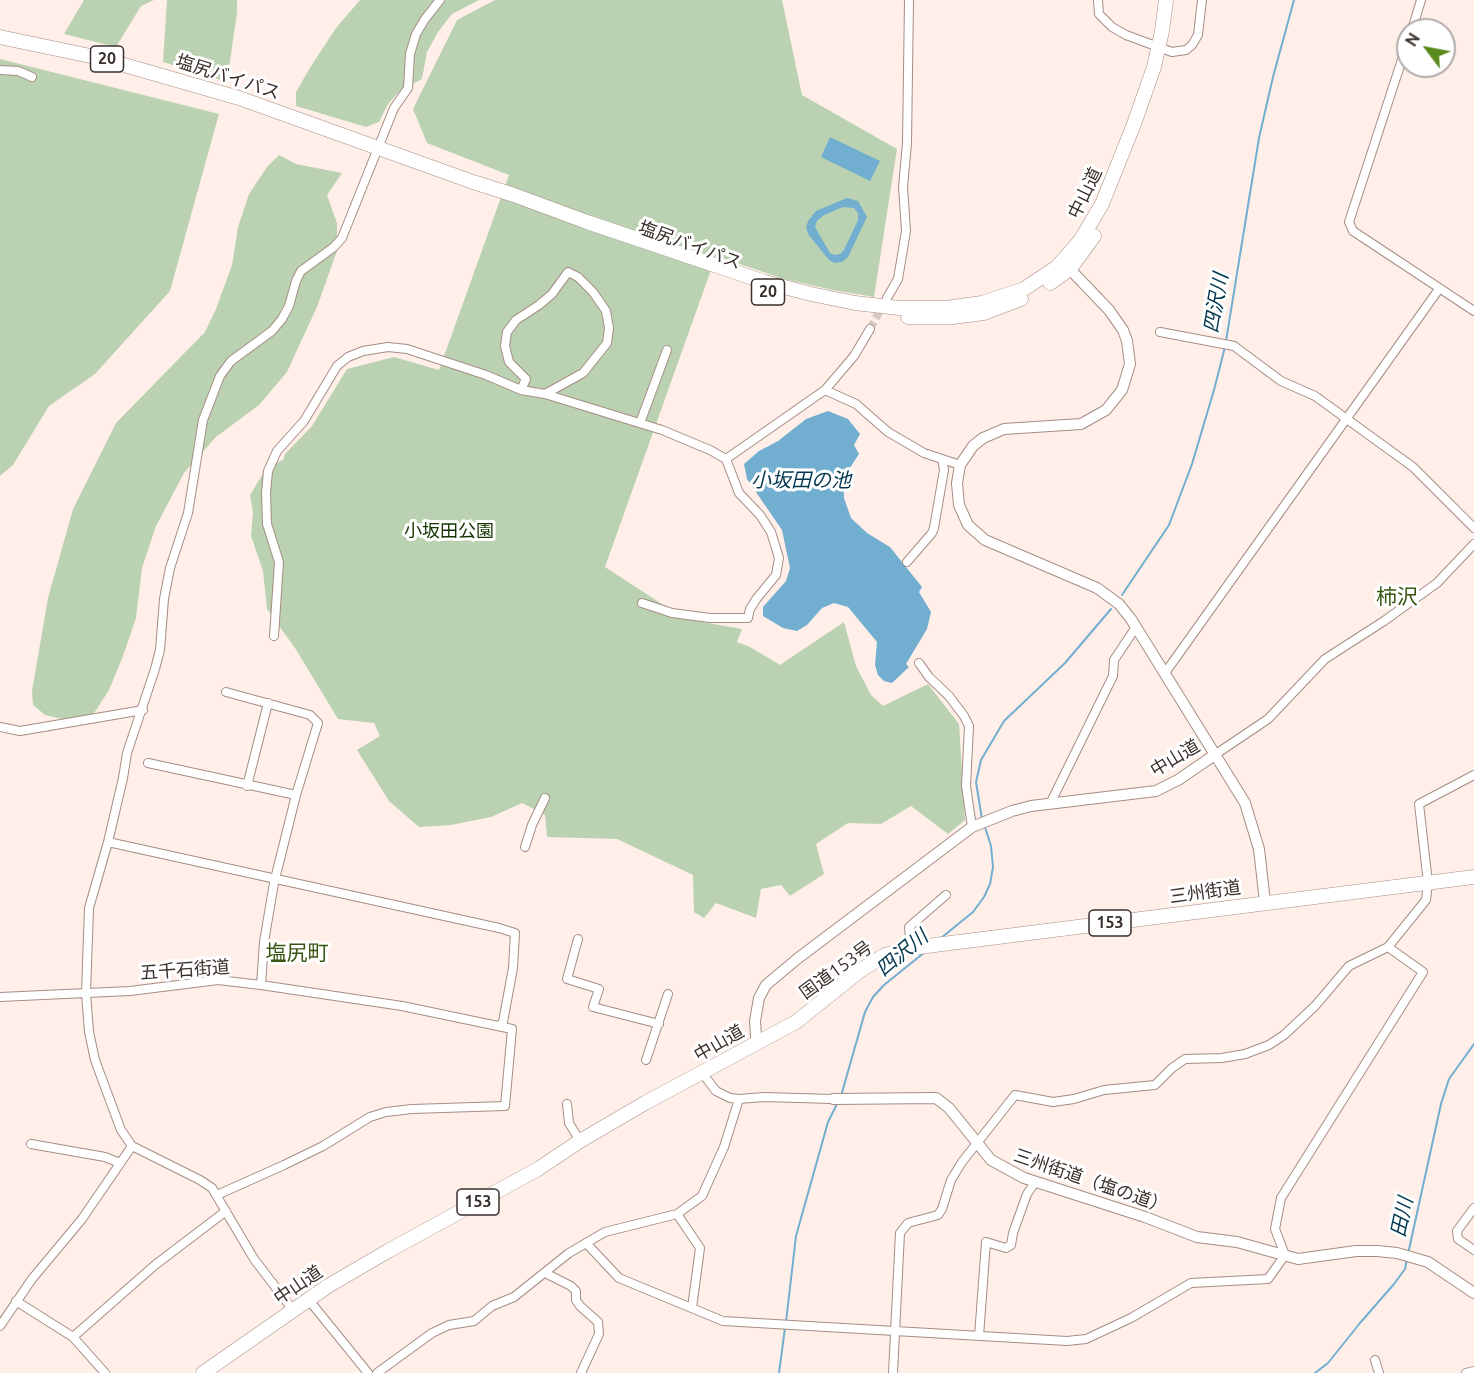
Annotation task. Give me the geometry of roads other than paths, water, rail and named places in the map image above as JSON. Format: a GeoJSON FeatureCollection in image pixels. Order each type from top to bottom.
{"type":"FeatureCollection","features":[{"type":"Feature","properties":{"kind":"highway","name":"中山道"},"geometry":{"type":"LineString","coordinates":[[1066,266],[1095,235],[1105,214],[1158,48],[1166,0]]}},
{"type":"Feature","properties":{"kind":"highway","name":"塩尻バイパス"},"geometry":{"type":"LineString","coordinates":[[0,37],[100,58],[212,90],[378,147],[473,182],[504,198],[730,279],[771,293],[855,312],[930,318],[984,313],[1033,293],[1066,266]]}},
{"type":"Feature","properties":{"kind":"highway","name":"三州街道"},"geometry":{"type":"LineString","coordinates":[[941,944],[1474,877]]}},
{"type":"Feature","properties":{"kind":"highway","name":"国道153号"},"geometry":{"type":"LineString","coordinates":[[759,1042],[796,1022],[873,962],[896,951],[941,944]]}},
{"type":"Feature","properties":{"kind":"highway","name":"中山道"},"geometry":{"type":"LineString","coordinates":[[203,1373],[308,1299],[388,1251],[538,1169],[645,1103],[759,1042]]}},
{"type":"Feature","properties":{"kind":"street"},"geometry":{"type":"LineString","coordinates":[[293,1310],[265,1275],[217,1195],[206,1183],[132,1146],[121,1130],[95,1060],[89,1032],[86,993],[89,908],[108,842],[127,753],[143,710],[160,650],[170,568],[188,513],[203,420],[220,376],[231,361],[272,331],[289,306],[301,271],[334,247],[342,238],[394,108],[408,88],[410,54],[417,33],[440,0]]}},
{"type":"Feature","properties":{"kind":"street"},"geometry":{"type":"LineString","coordinates":[[887,298],[898,279],[906,231],[903,187],[907,143],[909,0]]}},
{"type":"Feature","properties":{"kind":"street"},"geometry":{"type":"LineString","coordinates":[[1098,0],[1100,14],[1112,27],[1126,35],[1172,52],[1186,50],[1198,35],[1202,0]]}},
{"type":"Feature","properties":{"kind":"street"},"geometry":{"type":"LineString","coordinates":[[1416,18],[1421,0]]}},
{"type":"Feature","properties":{"kind":"street"},"geometry":{"type":"LineString","coordinates":[[0,70],[18,71],[32,77]]}},
{"type":"Feature","properties":{"kind":"street"},"geometry":{"type":"LineString","coordinates":[[1396,78],[1349,222],[1353,231],[1474,311]]}},
{"type":"Feature","properties":{"kind":"street"},"geometry":{"type":"LineString","coordinates":[[825,390],[856,404],[888,432],[924,453],[960,465],[973,447],[993,433],[1017,427],[1063,426],[1081,423],[1106,410],[1122,390],[1130,364],[1123,330],[1109,310],[1066,266]]}},
{"type":"Feature","properties":{"kind":"street"},"geometry":{"type":"LineString","coordinates":[[521,390],[526,379],[509,362],[505,346],[507,332],[516,320],[552,294],[568,272],[578,277],[593,292],[606,311],[609,328],[607,343],[583,373],[546,394]]}},
{"type":"Feature","properties":{"kind":"street"},"geometry":{"type":"LineString","coordinates":[[1165,673],[1439,288]]}},
{"type":"Feature","properties":{"kind":"street"},"geometry":{"type":"LineString","coordinates":[[726,459],[825,390],[854,356],[870,328]]}},
{"type":"Feature","properties":{"kind":"street"},"geometry":{"type":"LineString","coordinates":[[1160,332],[1226,344],[1281,381],[1315,396],[1413,467],[1474,528]]}},
{"type":"Feature","properties":{"kind":"street"},"geometry":{"type":"LineString","coordinates":[[274,636],[279,562],[267,524],[268,471],[277,451],[304,421],[337,366],[348,357],[363,351],[388,347],[407,349],[486,375],[521,390],[546,394],[639,423],[710,450],[726,459],[739,493],[760,515],[771,532],[779,558],[776,575],[757,598],[750,609],[748,618],[710,618],[675,613],[642,603]]}},
{"type":"Feature","properties":{"kind":"street"},"geometry":{"type":"LineString","coordinates":[[639,423],[667,350]]}},
{"type":"Feature","properties":{"kind":"street"},"geometry":{"type":"LineString","coordinates":[[907,562],[934,528],[944,470],[942,459]]}},
{"type":"Feature","properties":{"kind":"street","name":"中山道"},"geometry":{"type":"LineString","coordinates":[[960,465],[957,483],[958,506],[968,525],[976,534],[1002,548],[1097,588],[1119,604],[1216,754]]}},
{"type":"Feature","properties":{"kind":"street","name":"中山道"},"geometry":{"type":"LineString","coordinates":[[759,1042],[756,1036],[755,1021],[759,998],[766,985],[797,959],[980,824],[1012,811],[1156,791],[1178,780],[1268,719],[1325,659],[1437,583],[1474,544]]}},
{"type":"Feature","properties":{"kind":"street"},"geometry":{"type":"LineString","coordinates":[[1050,804],[1113,676],[1114,660],[1136,627]]}},
{"type":"Feature","properties":{"kind":"street"},"geometry":{"type":"LineString","coordinates":[[919,663],[928,677],[949,696],[969,726],[966,786],[980,824]]}},
{"type":"Feature","properties":{"kind":"street"},"geometry":{"type":"LineString","coordinates":[[226,692],[310,715],[318,723],[296,795],[277,879],[264,942],[261,985]]}},
{"type":"Feature","properties":{"kind":"street"},"geometry":{"type":"LineString","coordinates":[[247,786],[268,703]]}},
{"type":"Feature","properties":{"kind":"street"},"geometry":{"type":"LineString","coordinates":[[0,727],[20,731],[143,710]]}},
{"type":"Feature","properties":{"kind":"street"},"geometry":{"type":"LineString","coordinates":[[314,719],[322,712]]}},
{"type":"Feature","properties":{"kind":"street"},"geometry":{"type":"LineString","coordinates":[[1216,754],[1249,812],[1259,849],[1265,902]]}},
{"type":"Feature","properties":{"kind":"street"},"geometry":{"type":"LineString","coordinates":[[148,763],[296,795]]}},
{"type":"Feature","properties":{"kind":"street"},"geometry":{"type":"LineString","coordinates":[[893,1373],[900,1233],[908,1223],[938,1215],[951,1180],[962,1162],[1015,1095],[1053,1102],[1074,1099],[1104,1090],[1155,1085],[1185,1059],[1222,1058],[1245,1054],[1269,1045],[1284,1035],[1315,1006],[1349,966],[1388,947],[1426,900],[1428,883],[1419,804],[1474,775]]}},
{"type":"Feature","properties":{"kind":"street"},"geometry":{"type":"LineString","coordinates":[[525,847],[532,825],[545,798]]}},
{"type":"Feature","properties":{"kind":"street"},"geometry":{"type":"LineString","coordinates":[[108,842],[515,933],[513,968],[503,1022],[500,1025]]}},
{"type":"Feature","properties":{"kind":"street"},"geometry":{"type":"LineString","coordinates":[[915,947],[909,927],[946,895]]}},
{"type":"Feature","properties":{"kind":"street"},"geometry":{"type":"LineString","coordinates":[[578,939],[567,980],[599,989],[593,1007],[659,1024]]}},
{"type":"Feature","properties":{"kind":"street"},"geometry":{"type":"LineString","coordinates":[[586,1243],[619,1278],[723,1321],[894,1332],[1067,1341],[1086,1339],[1131,1318],[1191,1283],[1268,1279],[1285,1255],[1275,1229],[1281,1198],[1423,972],[1388,947]]}},
{"type":"Feature","properties":{"kind":"street","name":"五千石街道"},"geometry":{"type":"LineString","coordinates":[[0,997],[130,991],[214,981],[261,985],[402,1006],[512,1029],[505,1106],[386,1112],[370,1117],[323,1146],[293,1161],[217,1195]]}},
{"type":"Feature","properties":{"kind":"street"},"geometry":{"type":"LineString","coordinates":[[646,1060],[668,994]]}},
{"type":"Feature","properties":{"kind":"street"},"geometry":{"type":"LineString","coordinates":[[377,1373],[432,1333],[449,1325],[474,1321],[492,1306],[514,1297],[569,1253],[605,1232],[677,1214],[702,1196],[724,1147],[739,1100],[716,1091],[703,1074]]}},
{"type":"Feature","properties":{"kind":"street","name":"三州街道（塩の道）"},"geometry":{"type":"LineString","coordinates":[[739,1100],[764,1097],[936,1098],[949,1108],[991,1160],[1024,1178],[1145,1217],[1197,1237],[1237,1242],[1298,1259],[1356,1251],[1397,1253],[1443,1270],[1474,1293]]}},
{"type":"Feature","properties":{"kind":"street"},"geometry":{"type":"LineString","coordinates":[[567,1104],[569,1123],[580,1141]]}},
{"type":"Feature","properties":{"kind":"street"},"geometry":{"type":"LineString","coordinates":[[31,1144],[105,1157],[120,1163]]}},
{"type":"Feature","properties":{"kind":"street"},"geometry":{"type":"LineString","coordinates":[[0,1326],[16,1301],[82,1219],[132,1146]]}},
{"type":"Feature","properties":{"kind":"street"},"geometry":{"type":"LineString","coordinates":[[979,1336],[986,1242],[1006,1248],[1011,1245],[1027,1194],[1036,1181]]}},
{"type":"Feature","properties":{"kind":"street"},"geometry":{"type":"LineString","coordinates":[[1474,1208],[1457,1231],[1458,1239],[1474,1250]]}},
{"type":"Feature","properties":{"kind":"street"},"geometry":{"type":"LineString","coordinates":[[73,1337],[155,1266],[226,1211]]}},
{"type":"Feature","properties":{"kind":"street"},"geometry":{"type":"LineString","coordinates":[[677,1214],[700,1248],[692,1308]]}},
{"type":"Feature","properties":{"kind":"street"},"geometry":{"type":"LineString","coordinates":[[544,1273],[571,1286],[576,1291],[576,1300],[580,1306],[598,1322],[599,1334],[581,1373]]}},
{"type":"Feature","properties":{"kind":"street"},"geometry":{"type":"LineString","coordinates":[[308,1299],[368,1373]]}},
{"type":"Feature","properties":{"kind":"street"},"geometry":{"type":"LineString","coordinates":[[16,1301],[73,1337],[105,1373]]}},
{"type":"Feature","properties":{"kind":"street"},"geometry":{"type":"LineString","coordinates":[[1375,1360],[1379,1373]]}},
{"type":"Feature","properties":{"kind":"street"},"geometry":{"type":"LineString","coordinates":[[1466,1373],[1474,1371]]}},
{"type":"Feature","properties":{"kind":"water"},"geometry":{"type":"Polygon","coordinates":[[[830,137],[880,161],[870,181],[821,157],[830,137]]]}},
{"type":"Feature","properties":{"kind":"water"},"geometry":{"type":"Polygon","coordinates":[[[847,198],[858,201],[867,217],[848,257],[842,262],[835,263],[829,260],[808,234],[806,227],[808,221],[816,211],[847,198]],[[843,207],[824,215],[817,221],[815,227],[830,253],[834,255],[844,250],[858,220],[858,213],[854,208],[843,207]]]}},
{"type":"Feature","properties":{"kind":"water","name":"小坂田の池"},"geometry":{"type":"Polygon","coordinates":[[[828,411],[848,419],[860,434],[854,445],[859,454],[844,477],[844,498],[851,518],[867,533],[890,547],[922,587],[919,592],[931,612],[927,629],[906,664],[909,667],[892,683],[884,681],[878,675],[875,665],[877,642],[848,607],[834,603],[822,608],[807,625],[797,631],[783,628],[763,616],[763,607],[786,581],[790,568],[782,530],[747,479],[744,464],[806,419],[828,411]]]}},
{"type":"Feature","properties":{"kind":"waterway","name":"四沢川"},"geometry":{"type":"LineString","coordinates":[[1226,341],[1259,138],[1294,0]]}},
{"type":"Feature","properties":{"kind":"waterway","name":"四沢川"},"geometry":{"type":"LineString","coordinates":[[1122,595],[1169,525],[1192,464],[1225,347]]}},
{"type":"Feature","properties":{"kind":"waterway","name":"四沢川"},"geometry":{"type":"LineString","coordinates":[[982,819],[976,782],[981,760],[1004,721],[1065,663],[1111,609]]}},
{"type":"Feature","properties":{"kind":"waterway","name":"四沢川"},"geometry":{"type":"LineString","coordinates":[[941,938],[973,912],[990,884],[993,867],[991,846],[985,827]]}},
{"type":"Feature","properties":{"kind":"waterway","name":"四沢川"},"geometry":{"type":"LineString","coordinates":[[841,1096],[865,1012],[873,997],[884,985],[925,952]]}},
{"type":"Feature","properties":{"kind":"waterway","name":"田川"},"geometry":{"type":"LineString","coordinates":[[1408,1254],[1441,1104],[1449,1079],[1474,1044]]}},
{"type":"Feature","properties":{"kind":"waterway","name":"四沢川"},"geometry":{"type":"LineString","coordinates":[[786,1322],[796,1236],[828,1122],[837,1104]]}},
{"type":"Feature","properties":{"kind":"waterway","name":"田川"},"geometry":{"type":"LineString","coordinates":[[1315,1373],[1328,1363],[1394,1284],[1405,1269],[1407,1259]]}},
{"type":"Feature","properties":{"kind":"waterway","name":"四沢川"},"geometry":{"type":"LineString","coordinates":[[779,1373],[785,1328]]}},
{"type":"Feature","properties":{"kind":"tunnel"},"geometry":{"type":"LineString","coordinates":[[870,329],[884,303]]}},
{"type":"Feature","properties":{"kind":"district","name":"柿沢"},"geometry":{"type":"Point","coordinates":[1397,597]}},
{"type":"Feature","properties":{"kind":"district","name":"塩尻町"},"geometry":{"type":"Point","coordinates":[297,953]}},
{"type":"Feature","properties":{"kind":"park label","name":"小坂田公園"},"geometry":{"type":"Point","coordinates":[449,531]}}]}
